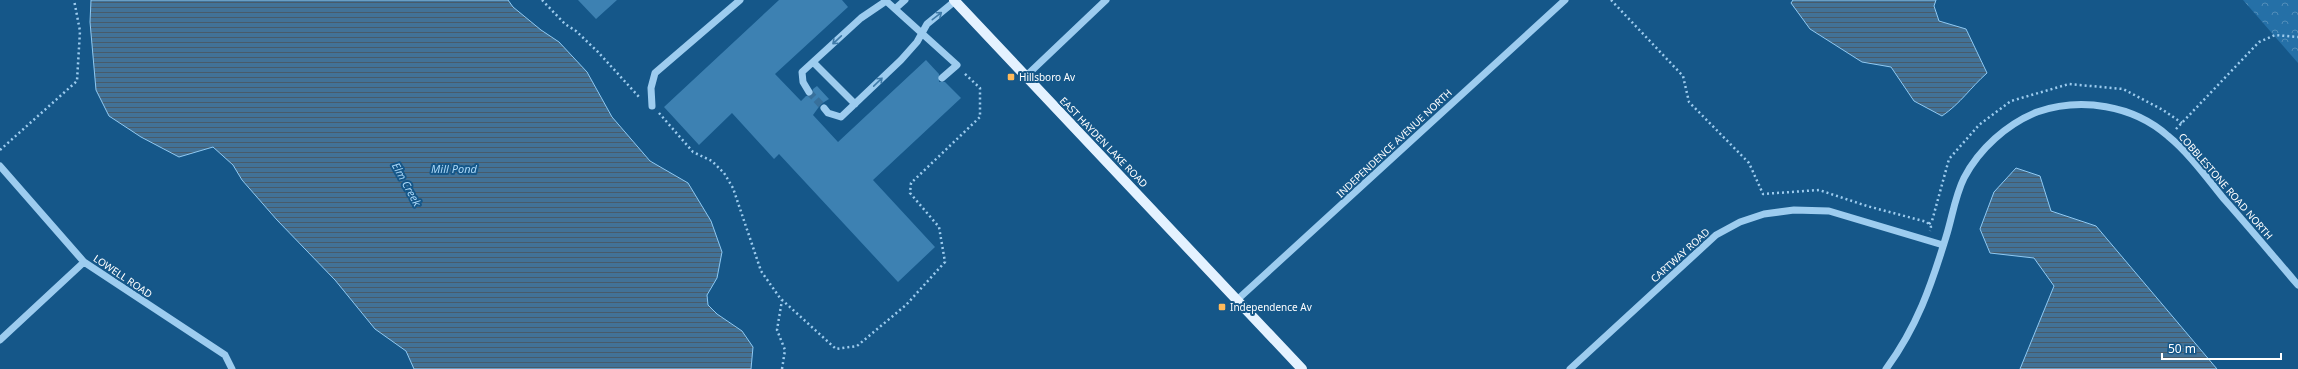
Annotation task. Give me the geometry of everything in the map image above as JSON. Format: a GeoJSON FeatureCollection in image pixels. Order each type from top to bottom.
{"type":"FeatureCollection","features":[{"type":"Feature","properties":{"kind":"main road","name":"EAST HAYDEN LAKE ROAD"},"geometry":{"type":"LineString","coordinates":[[955,1],[1025,77],[1302,369]]}},
{"type":"Feature","properties":{"kind":"street"},"geometry":{"type":"LineString","coordinates":[[652,106],[651,88],[655,73],[740,0]]}},
{"type":"Feature","properties":{"kind":"street"},"geometry":{"type":"LineString","coordinates":[[809,92],[803,82],[802,72],[860,18],[886,0],[957,65],[942,78]]}},
{"type":"Feature","properties":{"kind":"street"},"geometry":{"type":"LineString","coordinates":[[896,8],[905,0]]}},
{"type":"Feature","properties":{"kind":"street"},"geometry":{"type":"LineString","coordinates":[[1025,77],[1106,0]]}},
{"type":"Feature","properties":{"kind":"street","name":"INDEPENDENCE AVENUE NORTH"},"geometry":{"type":"LineString","coordinates":[[1237,300],[1565,0]]}},
{"type":"Feature","properties":{"kind":"street"},"geometry":{"type":"LineString","coordinates":[[824,108],[828,113],[841,117],[917,42],[921,32],[927,24],[955,1]]}},
{"type":"Feature","properties":{"kind":"street"},"geometry":{"type":"LineString","coordinates":[[813,62],[855,104]]}},
{"type":"Feature","properties":{"kind":"street","name":"COBBLESTONE ROAD NORTH"},"geometry":{"type":"LineString","coordinates":[[1886,369],[1898,352],[1924,306],[1964,179],[1990,143],[2029,116],[2049,108],[2069,105],[2105,107],[2125,111],[2145,119],[2169,136],[2298,285]]}},
{"type":"Feature","properties":{"kind":"street","name":"LOWELL ROAD"},"geometry":{"type":"LineString","coordinates":[[0,166],[84,262],[225,355],[232,369]]}},
{"type":"Feature","properties":{"kind":"street","name":"CARTWAY ROAD"},"geometry":{"type":"LineString","coordinates":[[1570,369],[1716,235],[1740,222],[1764,214],[1794,210],[1829,211],[1943,245]]}},
{"type":"Feature","properties":{"kind":"street"},"geometry":{"type":"LineString","coordinates":[[0,340],[84,262]]}},
{"type":"Feature","properties":{"kind":"path"},"geometry":{"type":"LineString","coordinates":[[0,150],[77,81],[80,31],[74,0]]}},
{"type":"Feature","properties":{"kind":"path"},"geometry":{"type":"LineString","coordinates":[[542,0],[565,24],[576,31],[598,52],[644,103],[652,106],[693,152],[712,161],[724,173],[733,188],[761,271],[782,300],[836,349],[857,346],[906,305],[946,262],[939,227],[910,193],[911,183],[980,117],[980,88],[957,65]]}},
{"type":"Feature","properties":{"kind":"path"},"geometry":{"type":"LineString","coordinates":[[1611,0],[1683,76],[1689,102],[1749,163],[1763,194],[1819,190],[1867,206],[1927,222],[1931,227],[1927,241]]}},
{"type":"Feature","properties":{"kind":"path"},"geometry":{"type":"LineString","coordinates":[[2169,136],[2250,49],[2259,42],[2275,35],[2298,37]]}},
{"type":"Feature","properties":{"kind":"path"},"geometry":{"type":"LineString","coordinates":[[782,300],[777,330],[785,350],[782,369]]}},
{"type":"Feature","properties":{"kind":"green space"},"geometry":{"type":"Polygon","coordinates":[[[2243,0],[2298,0],[2298,63],[2243,0]]]}},
{"type":"Feature","properties":{"kind":"water","name":"Mill Pond"},"geometry":{"type":"Polygon","coordinates":[[[91,0],[508,0],[513,7],[541,30],[559,42],[587,72],[612,117],[650,161],[688,183],[711,221],[722,252],[717,278],[707,295],[708,305],[717,314],[742,331],[753,347],[751,369],[414,369],[406,351],[375,329],[335,280],[277,220],[242,180],[233,165],[213,147],[179,157],[141,137],[109,116],[96,90],[90,22],[91,0]]]}},
{"type":"Feature","properties":{"kind":"water"},"geometry":{"type":"Polygon","coordinates":[[[1793,0],[1936,0],[1934,6],[1939,21],[1966,29],[1987,73],[1955,106],[1942,116],[1914,101],[1891,67],[1862,62],[1810,29],[1791,3],[1793,0]]]}},
{"type":"Feature","properties":{"kind":"water"},"geometry":{"type":"Polygon","coordinates":[[[2016,168],[2040,176],[2051,211],[2096,226],[2217,369],[2020,369],[2054,286],[2034,258],[1990,253],[1980,229],[1994,192],[2016,168]]]}},
{"type":"Feature","properties":{"kind":"building"},"geometry":{"type":"Polygon","coordinates":[[[578,0],[617,0],[596,19],[578,0]]]}},
{"type":"Feature","properties":{"kind":"building"},"geometry":{"type":"Polygon","coordinates":[[[779,0],[842,0],[848,7],[775,74],[801,101],[806,96],[812,96],[813,89],[817,86],[829,99],[821,104],[813,115],[838,142],[926,60],[939,74],[939,82],[945,82],[961,98],[873,180],[935,247],[898,282],[779,154],[774,159],[732,113],[699,145],[664,107],[779,0]]]}},
{"type":"Feature","properties":{"kind":"tunnel"},"geometry":{"type":"LineString","coordinates":[[809,92],[824,108]]}},
{"type":"Feature","properties":{"kind":"place","name":"Hillsboro Av"},"geometry":{"type":"Point","coordinates":[1011,77]}},
{"type":"Feature","properties":{"kind":"place","name":"Independence Av"},"geometry":{"type":"Point","coordinates":[1222,307]}},
{"type":"Feature","properties":{"kind":"water label","name":"Elm Creek"},"geometry":{"type":"Point","coordinates":[407,184]}}]}
